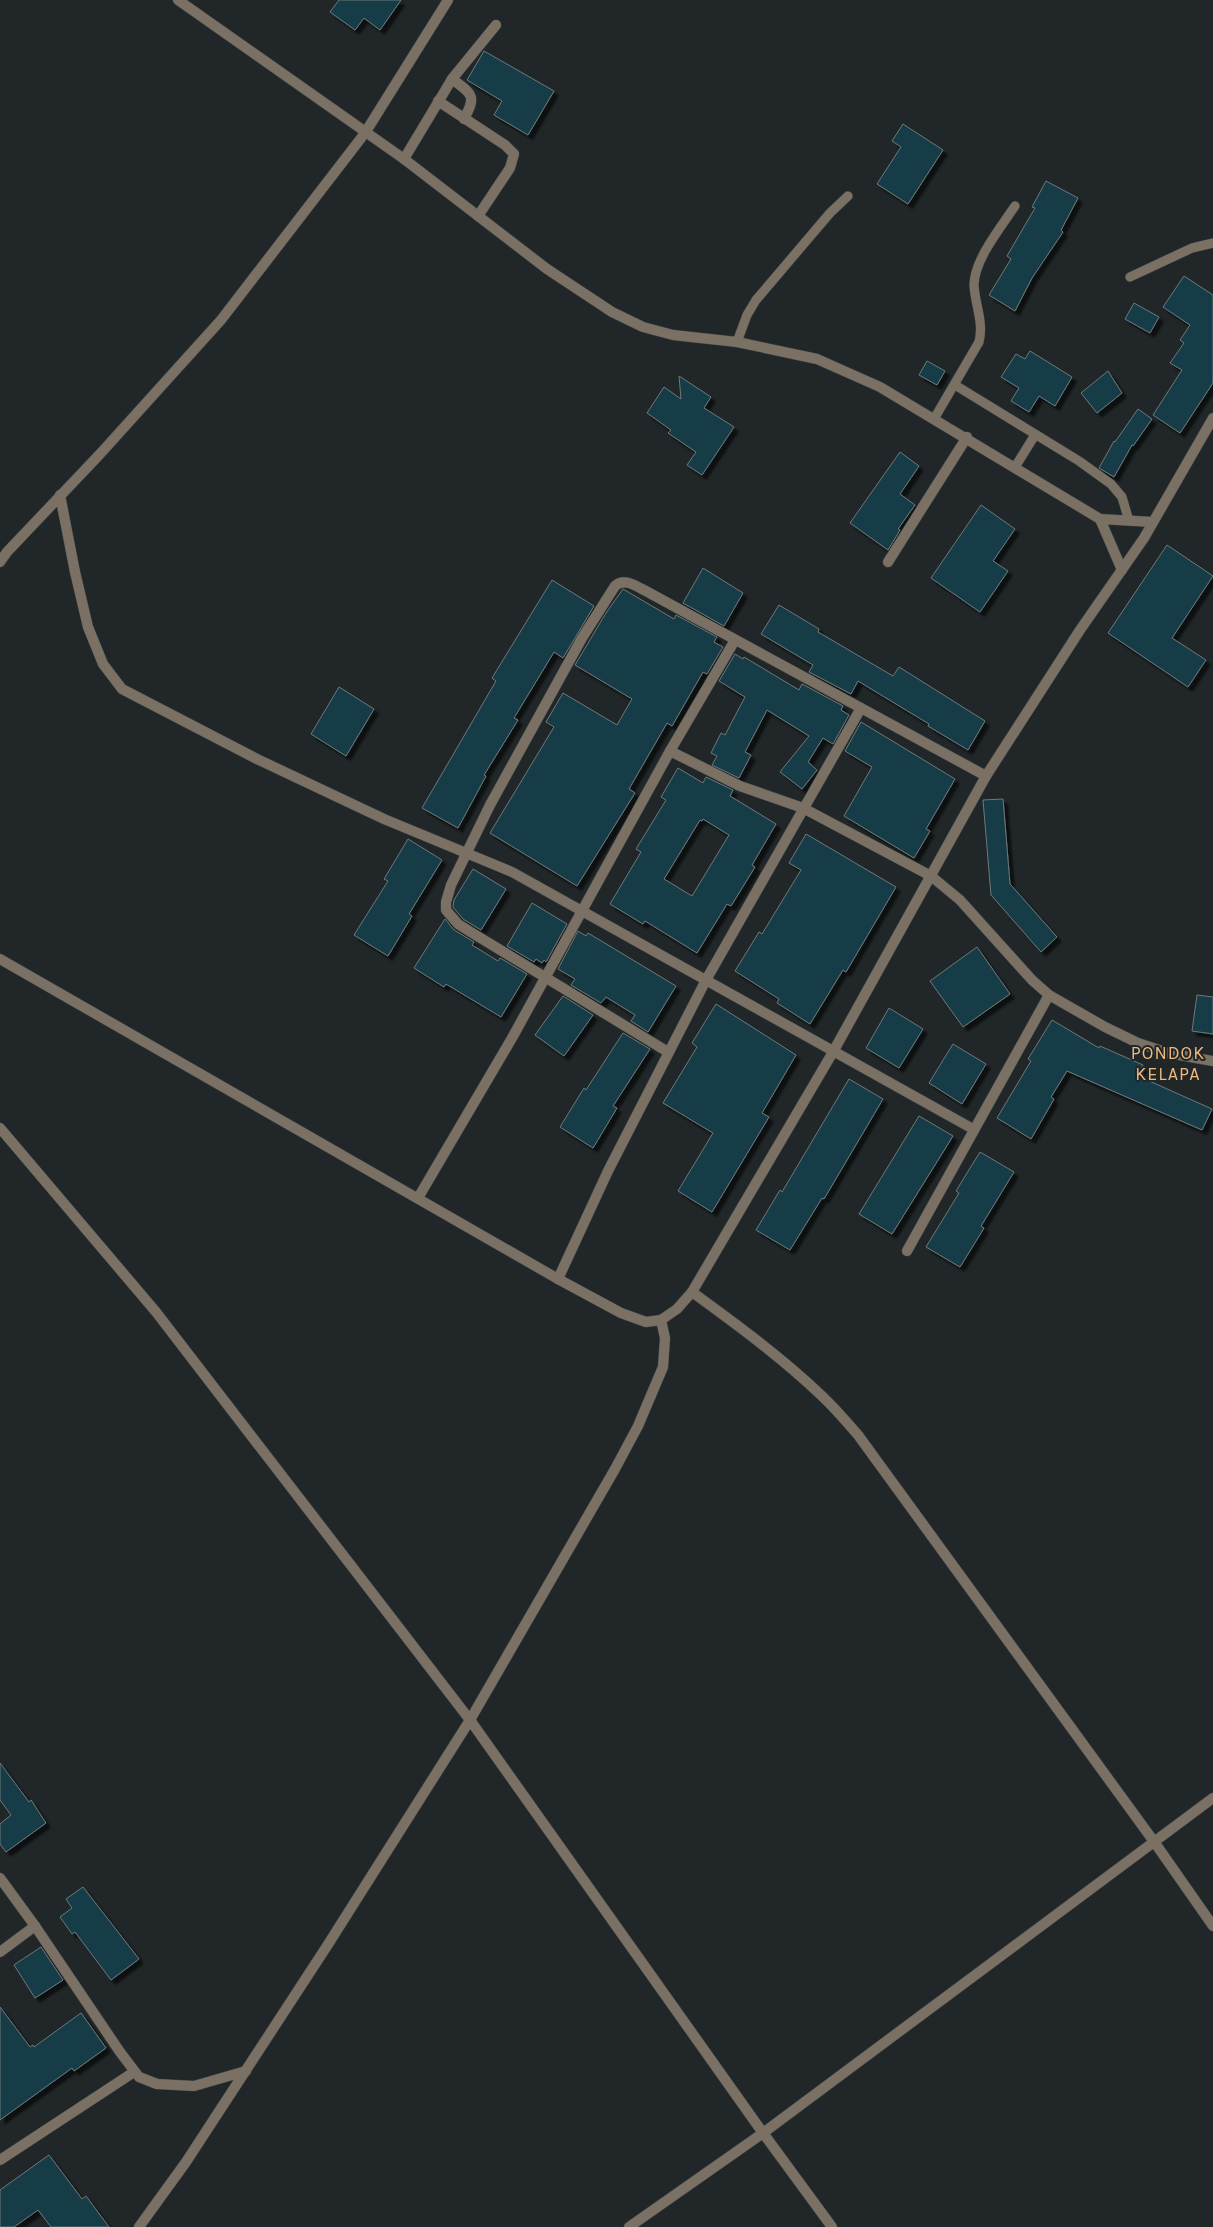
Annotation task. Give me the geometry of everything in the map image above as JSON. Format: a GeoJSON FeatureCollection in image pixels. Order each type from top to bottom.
{"type":"FeatureCollection","features":[{"type":"Feature","properties":{"kind":"street"},"geometry":{"type":"LineString","coordinates":[[178,0],[404,159],[546,269],[612,312],[644,327],[673,335],[737,342],[818,359],[880,387],[967,437],[1100,519],[1153,522]]}},
{"type":"Feature","properties":{"kind":"street"},"geometry":{"type":"LineString","coordinates":[[0,562],[7,552],[100,454],[221,320],[365,133],[448,0]]}},
{"type":"Feature","properties":{"kind":"street"},"geometry":{"type":"LineString","coordinates":[[404,159],[452,79],[496,25]]}},
{"type":"Feature","properties":{"kind":"street"},"geometry":{"type":"LineString","coordinates":[[452,79],[467,91],[472,99],[472,105],[464,119]]}},
{"type":"Feature","properties":{"kind":"street"},"geometry":{"type":"LineString","coordinates":[[438,101],[511,149],[514,157],[510,168],[478,216]]}},
{"type":"Feature","properties":{"kind":"street"},"geometry":{"type":"LineString","coordinates":[[0,959],[558,1279],[637,1320],[654,1322],[661,1320],[677,1309],[692,1292],[833,1052],[986,776],[1153,522],[1213,418]]}},
{"type":"Feature","properties":{"kind":"street"},"geometry":{"type":"LineString","coordinates":[[888,562],[967,437]]}},
{"type":"Feature","properties":{"kind":"street"},"geometry":{"type":"LineString","coordinates":[[60,495],[88,627],[103,664],[122,689],[249,755],[384,819],[512,872],[974,1129]]}},
{"type":"Feature","properties":{"kind":"street"},"geometry":{"type":"LineString","coordinates":[[1100,519],[1122,570]]}},
{"type":"Feature","properties":{"kind":"street"},"geometry":{"type":"LineString","coordinates":[[668,1052],[458,924],[448,913],[446,906],[448,894],[490,805],[582,638],[608,594],[618,583],[626,582],[644,590],[986,776]]}},
{"type":"Feature","properties":{"kind":"street"},"geometry":{"type":"LineString","coordinates":[[418,1198],[545,978],[670,751],[735,640]]}},
{"type":"Feature","properties":{"kind":"street"},"geometry":{"type":"LineString","coordinates":[[558,1279],[608,1171],[706,980],[861,708]]}},
{"type":"Feature","properties":{"kind":"street"},"geometry":{"type":"LineString","coordinates":[[670,751],[740,786],[803,808],[932,876],[960,900],[1025,973],[1049,995],[1105,1027],[1138,1044],[1213,1061]]}},
{"type":"Feature","properties":{"kind":"street"},"geometry":{"type":"LineString","coordinates":[[907,1250],[1049,995]]}},
{"type":"Feature","properties":{"kind":"street"},"geometry":{"type":"LineString","coordinates":[[0,1128],[156,1312],[470,1720],[762,2133],[832,2227]]}},
{"type":"Feature","properties":{"kind":"street"},"geometry":{"type":"LineString","coordinates":[[692,1292],[792,1369],[822,1396],[858,1435],[1155,1843],[1213,1926]]}},
{"type":"Feature","properties":{"kind":"street"},"geometry":{"type":"LineString","coordinates":[[139,2227],[186,2162],[246,2071],[470,1720],[638,1426],[663,1367],[665,1338],[661,1320]]}},
{"type":"Feature","properties":{"kind":"street"},"geometry":{"type":"LineString","coordinates":[[629,2227],[762,2133],[1155,1843],[1213,1798]]}},
{"type":"Feature","properties":{"kind":"street"},"geometry":{"type":"LineString","coordinates":[[0,1878],[35,1926],[134,2072],[144,2080],[157,2084],[194,2086],[246,2071]]}},
{"type":"Feature","properties":{"kind":"street"},"geometry":{"type":"LineString","coordinates":[[0,1952],[35,1926]]}},
{"type":"Feature","properties":{"kind":"street"},"geometry":{"type":"LineString","coordinates":[[0,2160],[134,2072]]}},
{"type":"Feature","properties":{"kind":"lane"},"geometry":{"type":"LineString","coordinates":[[737,342],[747,315],[756,300],[830,214],[848,196]]}},
{"type":"Feature","properties":{"kind":"lane"},"geometry":{"type":"LineString","coordinates":[[934,419],[976,347],[982,330],[975,294],[975,274],[980,261],[1014,206]]}},
{"type":"Feature","properties":{"kind":"lane"},"geometry":{"type":"LineString","coordinates":[[1130,277],[1192,248],[1213,243]]}},
{"type":"Feature","properties":{"kind":"lane"},"geometry":{"type":"LineString","coordinates":[[954,385],[1079,461],[1118,491],[1124,501],[1129,521]]}},
{"type":"Feature","properties":{"kind":"lane"},"geometry":{"type":"LineString","coordinates":[[1016,467],[1035,435]]}},
{"type":"Feature","properties":{"kind":"building"},"geometry":{"type":"Polygon","coordinates":[[[339,0],[401,0],[380,30],[364,18],[355,30],[330,12],[339,0]]]}},
{"type":"Feature","properties":{"kind":"building"},"geometry":{"type":"Polygon","coordinates":[[[484,51],[554,91],[528,135],[494,115],[502,101],[467,80],[484,51]]]}},
{"type":"Feature","properties":{"kind":"building"},"geometry":{"type":"Polygon","coordinates":[[[903,124],[943,150],[908,204],[877,184],[901,147],[892,141],[903,124]]]}},
{"type":"Feature","properties":{"kind":"building"},"geometry":{"type":"Polygon","coordinates":[[[1046,181],[1078,198],[1061,230],[1063,232],[1032,278],[1015,311],[989,295],[1011,259],[1007,256],[1035,208],[1032,207],[1046,181]]]}},
{"type":"Feature","properties":{"kind":"building"},"geometry":{"type":"Polygon","coordinates":[[[1184,276],[1213,295],[1213,383],[1180,433],[1153,415],[1182,370],[1170,363],[1184,343],[1180,340],[1190,325],[1163,307],[1184,276]]]}},
{"type":"Feature","properties":{"kind":"building"},"geometry":{"type":"Polygon","coordinates":[[[1134,303],[1159,317],[1150,333],[1125,319],[1134,303]]]}},
{"type":"Feature","properties":{"kind":"building"},"geometry":{"type":"Polygon","coordinates":[[[1030,351],[1072,377],[1055,406],[1039,396],[1029,412],[1011,401],[1019,388],[1001,377],[1016,354],[1025,359],[1030,351]]]}},
{"type":"Feature","properties":{"kind":"building"},"geometry":{"type":"Polygon","coordinates":[[[927,361],[945,371],[937,385],[919,375],[927,361]]]}},
{"type":"Feature","properties":{"kind":"building"},"geometry":{"type":"Polygon","coordinates":[[[1108,371],[1122,393],[1097,413],[1081,393],[1108,371]]]}},
{"type":"Feature","properties":{"kind":"building"},"geometry":{"type":"Polygon","coordinates":[[[679,376],[711,397],[704,408],[734,427],[702,475],[687,465],[696,452],[668,433],[671,430],[647,413],[664,387],[681,399],[679,376]]]}},
{"type":"Feature","properties":{"kind":"building"},"geometry":{"type":"Polygon","coordinates":[[[1138,409],[1152,419],[1132,445],[1114,477],[1099,468],[1114,441],[1138,409]]]}},
{"type":"Feature","properties":{"kind":"building"},"geometry":{"type":"Polygon","coordinates":[[[900,452],[919,466],[900,494],[915,505],[898,529],[900,530],[888,550],[850,523],[900,452]]]}},
{"type":"Feature","properties":{"kind":"building"},"geometry":{"type":"Polygon","coordinates":[[[981,505],[1015,529],[993,561],[1008,571],[980,612],[931,578],[981,505]]]}},
{"type":"Feature","properties":{"kind":"building"},"geometry":{"type":"Polygon","coordinates":[[[1167,545],[1213,576],[1172,638],[1206,660],[1188,687],[1108,633],[1167,545]]]}},
{"type":"Feature","properties":{"kind":"building"},"geometry":{"type":"Polygon","coordinates":[[[703,568],[743,593],[724,626],[683,603],[703,568]]]}},
{"type":"Feature","properties":{"kind":"building"},"geometry":{"type":"Polygon","coordinates":[[[552,580],[594,606],[563,658],[554,652],[514,718],[518,720],[484,775],[486,776],[458,828],[422,808],[496,681],[492,678],[552,580]]]}},
{"type":"Feature","properties":{"kind":"building"},"geometry":{"type":"Polygon","coordinates":[[[623,589],[674,619],[676,615],[717,637],[714,642],[723,647],[707,674],[703,672],[672,726],[667,723],[629,789],[635,793],[577,886],[490,833],[554,727],[546,722],[563,693],[617,725],[632,699],[575,665],[606,613],[623,589]]]}},
{"type":"Feature","properties":{"kind":"building"},"geometry":{"type":"Polygon","coordinates":[[[779,605],[819,629],[818,632],[893,676],[899,667],[985,721],[968,750],[858,681],[851,694],[809,672],[813,665],[761,634],[779,605]]]}},
{"type":"Feature","properties":{"kind":"building"},"geometry":{"type":"Polygon","coordinates":[[[735,654],[743,659],[744,657],[799,690],[802,684],[843,706],[841,710],[849,715],[833,744],[823,738],[808,762],[817,770],[802,789],[780,772],[809,736],[767,710],[745,752],[751,755],[739,778],[712,765],[717,756],[711,753],[721,733],[725,735],[745,697],[719,681],[735,654]]]}},
{"type":"Feature","properties":{"kind":"building"},"geometry":{"type":"Polygon","coordinates":[[[339,687],[374,709],[346,756],[311,734],[339,687]]]}},
{"type":"Feature","properties":{"kind":"building"},"geometry":{"type":"Polygon","coordinates":[[[861,722],[955,779],[926,829],[930,831],[914,858],[844,816],[872,767],[845,751],[861,722]]]}},
{"type":"Feature","properties":{"kind":"building"},"geometry":{"type":"Polygon","coordinates":[[[678,768],[703,783],[706,777],[733,790],[730,796],[776,824],[752,865],[755,867],[731,906],[727,904],[697,953],[645,921],[643,924],[610,904],[641,852],[636,849],[666,800],[661,797],[678,768]],[[703,819],[702,821],[700,820],[664,879],[692,896],[729,835],[703,819]]]}},
{"type":"Feature","properties":{"kind":"building"},"geometry":{"type":"Polygon","coordinates":[[[1003,799],[1010,884],[1057,937],[1041,952],[991,895],[983,800],[1003,799]]]}},
{"type":"Feature","properties":{"kind":"building"},"geometry":{"type":"Polygon","coordinates":[[[806,834],[896,887],[846,972],[843,970],[810,1024],[777,1003],[779,999],[735,971],[759,932],[762,934],[801,870],[789,863],[806,834]]]}},
{"type":"Feature","properties":{"kind":"building"},"geometry":{"type":"Polygon","coordinates":[[[408,839],[442,860],[409,914],[412,916],[388,956],[354,935],[388,881],[384,879],[408,839]]]}},
{"type":"Feature","properties":{"kind":"building"},"geometry":{"type":"Polygon","coordinates":[[[473,869],[506,889],[481,930],[463,919],[453,907],[454,900],[473,869]]]}},
{"type":"Feature","properties":{"kind":"building"},"geometry":{"type":"Polygon","coordinates":[[[532,903],[567,924],[546,962],[544,960],[542,963],[536,959],[534,962],[507,946],[532,903]]]}},
{"type":"Feature","properties":{"kind":"building"},"geometry":{"type":"Polygon","coordinates":[[[445,919],[454,930],[474,942],[472,945],[498,961],[500,958],[527,974],[501,1017],[446,984],[444,987],[414,968],[445,919]]]}},
{"type":"Feature","properties":{"kind":"building"},"geometry":{"type":"Polygon","coordinates":[[[578,931],[586,936],[588,933],[676,986],[648,1032],[631,1021],[635,1015],[606,997],[601,1003],[571,985],[575,979],[558,969],[578,931]]]}},
{"type":"Feature","properties":{"kind":"building"},"geometry":{"type":"Polygon","coordinates":[[[977,947],[1010,994],[963,1027],[930,981],[977,947]]]}},
{"type":"Feature","properties":{"kind":"building"},"geometry":{"type":"Polygon","coordinates":[[[1197,995],[1213,997],[1213,1034],[1192,1031],[1197,995]]]}},
{"type":"Feature","properties":{"kind":"building"},"geometry":{"type":"Polygon","coordinates":[[[563,996],[593,1015],[564,1056],[535,1035],[563,996]]]}},
{"type":"Feature","properties":{"kind":"building"},"geometry":{"type":"Polygon","coordinates":[[[716,1004],[796,1055],[762,1113],[769,1117],[712,1212],[678,1191],[713,1133],[663,1103],[697,1047],[692,1043],[716,1004]]]}},
{"type":"Feature","properties":{"kind":"building"},"geometry":{"type":"Polygon","coordinates":[[[889,1008],[923,1029],[899,1068],[866,1048],[889,1008]]]}},
{"type":"Feature","properties":{"kind":"building"},"geometry":{"type":"Polygon","coordinates":[[[1052,1020],[1099,1048],[1100,1046],[1143,1065],[1138,1076],[1212,1109],[1202,1130],[1067,1071],[1051,1097],[1054,1099],[1031,1139],[997,1118],[1031,1061],[1028,1059],[1052,1020]]]}},
{"type":"Feature","properties":{"kind":"building"},"geometry":{"type":"Polygon","coordinates":[[[623,1033],[650,1049],[613,1106],[617,1108],[593,1148],[560,1127],[584,1088],[586,1090],[623,1033]]]}},
{"type":"Feature","properties":{"kind":"building"},"geometry":{"type":"Polygon","coordinates":[[[953,1044],[986,1064],[962,1104],[929,1083],[953,1044]]]}},
{"type":"Feature","properties":{"kind":"building"},"geometry":{"type":"Polygon","coordinates":[[[849,1079],[883,1099],[824,1199],[822,1198],[790,1250],[756,1230],[780,1190],[782,1192],[849,1079]]]}},
{"type":"Feature","properties":{"kind":"building"},"geometry":{"type":"Polygon","coordinates":[[[919,1116],[953,1136],[892,1234],[859,1214],[919,1116]]]}},
{"type":"Feature","properties":{"kind":"building"},"geometry":{"type":"Polygon","coordinates":[[[980,1152],[1014,1172],[981,1226],[984,1228],[960,1267],[926,1247],[959,1193],[956,1191],[980,1152]]]}},
{"type":"Feature","properties":{"kind":"building"},"geometry":{"type":"Polygon","coordinates":[[[0,1763],[29,1802],[31,1800],[46,1823],[6,1852],[0,1844],[0,1824],[11,1815],[0,1800],[0,1763]]]}},
{"type":"Feature","properties":{"kind":"building"},"geometry":{"type":"Polygon","coordinates":[[[83,1887],[139,1959],[111,1980],[75,1932],[72,1934],[60,1917],[72,1908],[66,1899],[83,1887]]]}},
{"type":"Feature","properties":{"kind":"building"},"geometry":{"type":"Polygon","coordinates":[[[41,1947],[63,1980],[35,1998],[14,1965],[41,1947]]]}},
{"type":"Feature","properties":{"kind":"building"},"geometry":{"type":"Polygon","coordinates":[[[0,2007],[30,2047],[33,2045],[34,2047],[81,2013],[106,2048],[74,2071],[72,2068],[0,2120],[0,2007]]]}},
{"type":"Feature","properties":{"kind":"building"},"geometry":{"type":"Polygon","coordinates":[[[49,2155],[82,2199],[86,2196],[109,2227],[51,2227],[38,2210],[14,2227],[0,2227],[0,2190],[49,2155]]]}},
{"type":"Feature","properties":{"kind":"district","name":"PONDOK KELAPA"},"geometry":{"type":"Point","coordinates":[1168,1063]}}]}
